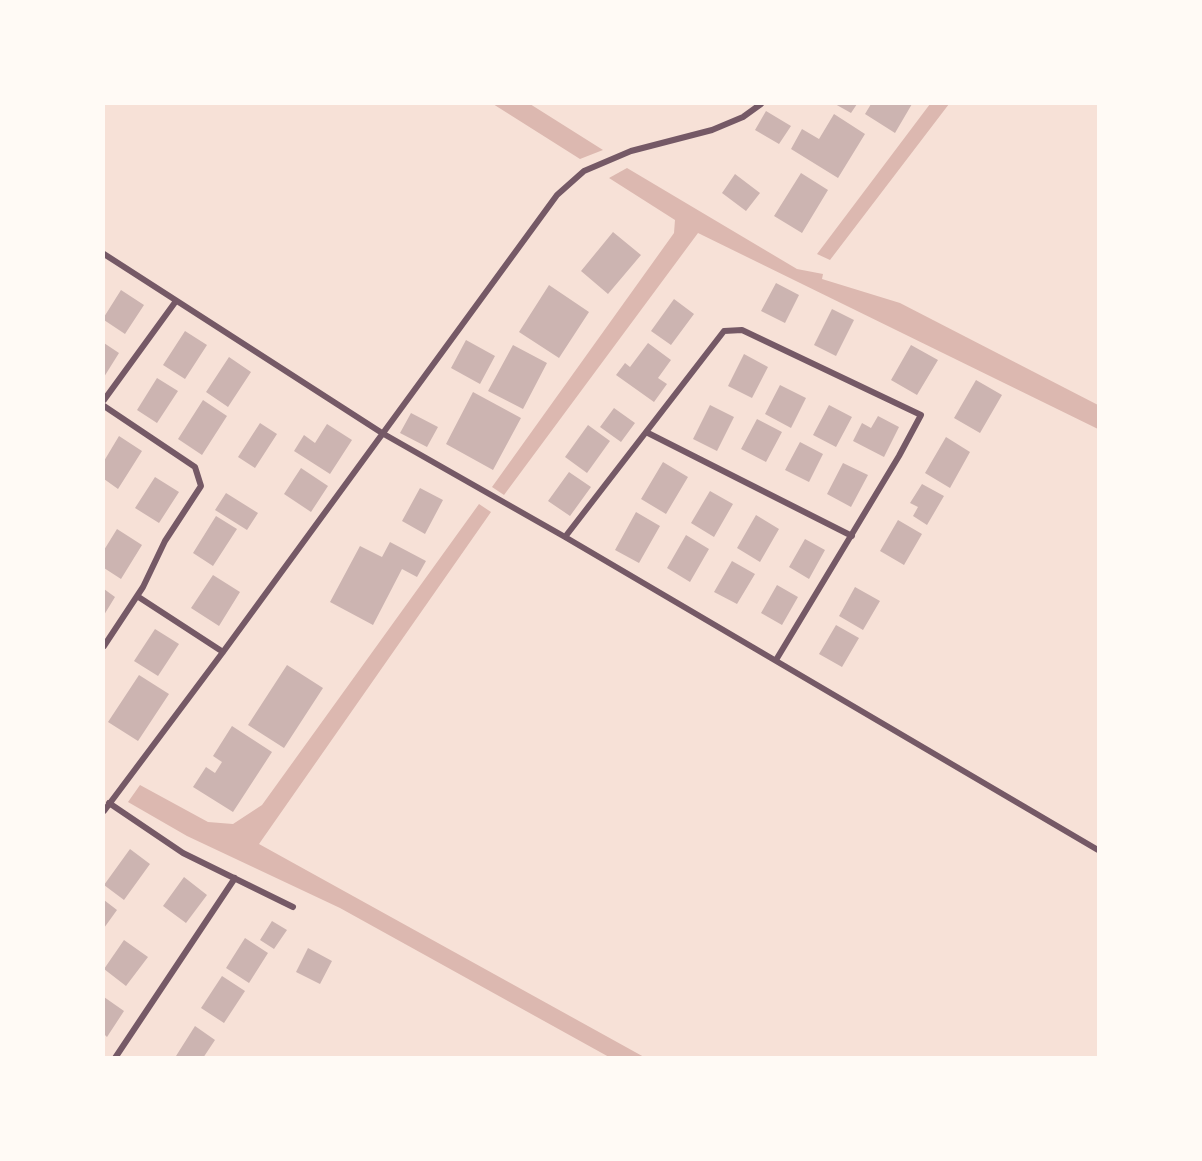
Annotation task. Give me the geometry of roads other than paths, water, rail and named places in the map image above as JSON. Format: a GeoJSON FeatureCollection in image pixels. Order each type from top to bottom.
{"type":"FeatureCollection","features":[{"type":"Feature","properties":{"kind":"street"},"geometry":{"type":"LineString","coordinates":[[104,811],[557,195],[584,171],[631,151],[712,130],[743,117],[761,104]]}},
{"type":"Feature","properties":{"kind":"street"},"geometry":{"type":"LineString","coordinates":[[104,254],[382,433],[565,537],[1098,850]]}},
{"type":"Feature","properties":{"kind":"street"},"geometry":{"type":"LineString","coordinates":[[104,400],[176,301]]}},
{"type":"Feature","properties":{"kind":"street"},"geometry":{"type":"LineString","coordinates":[[565,537],[724,331],[742,330],[921,416],[852,536],[776,660]]}},
{"type":"Feature","properties":{"kind":"street"},"geometry":{"type":"LineString","coordinates":[[104,406],[195,467],[201,486],[165,541],[136,596],[104,646]]}},
{"type":"Feature","properties":{"kind":"street"},"geometry":{"type":"LineString","coordinates":[[646,432],[852,536]]}},
{"type":"Feature","properties":{"kind":"street"},"geometry":{"type":"LineString","coordinates":[[136,596],[223,652]]}},
{"type":"Feature","properties":{"kind":"street"},"geometry":{"type":"LineString","coordinates":[[109,803],[183,853],[293,907]]}},
{"type":"Feature","properties":{"kind":"street"},"geometry":{"type":"LineString","coordinates":[[115,1058],[235,878]]}}]}
